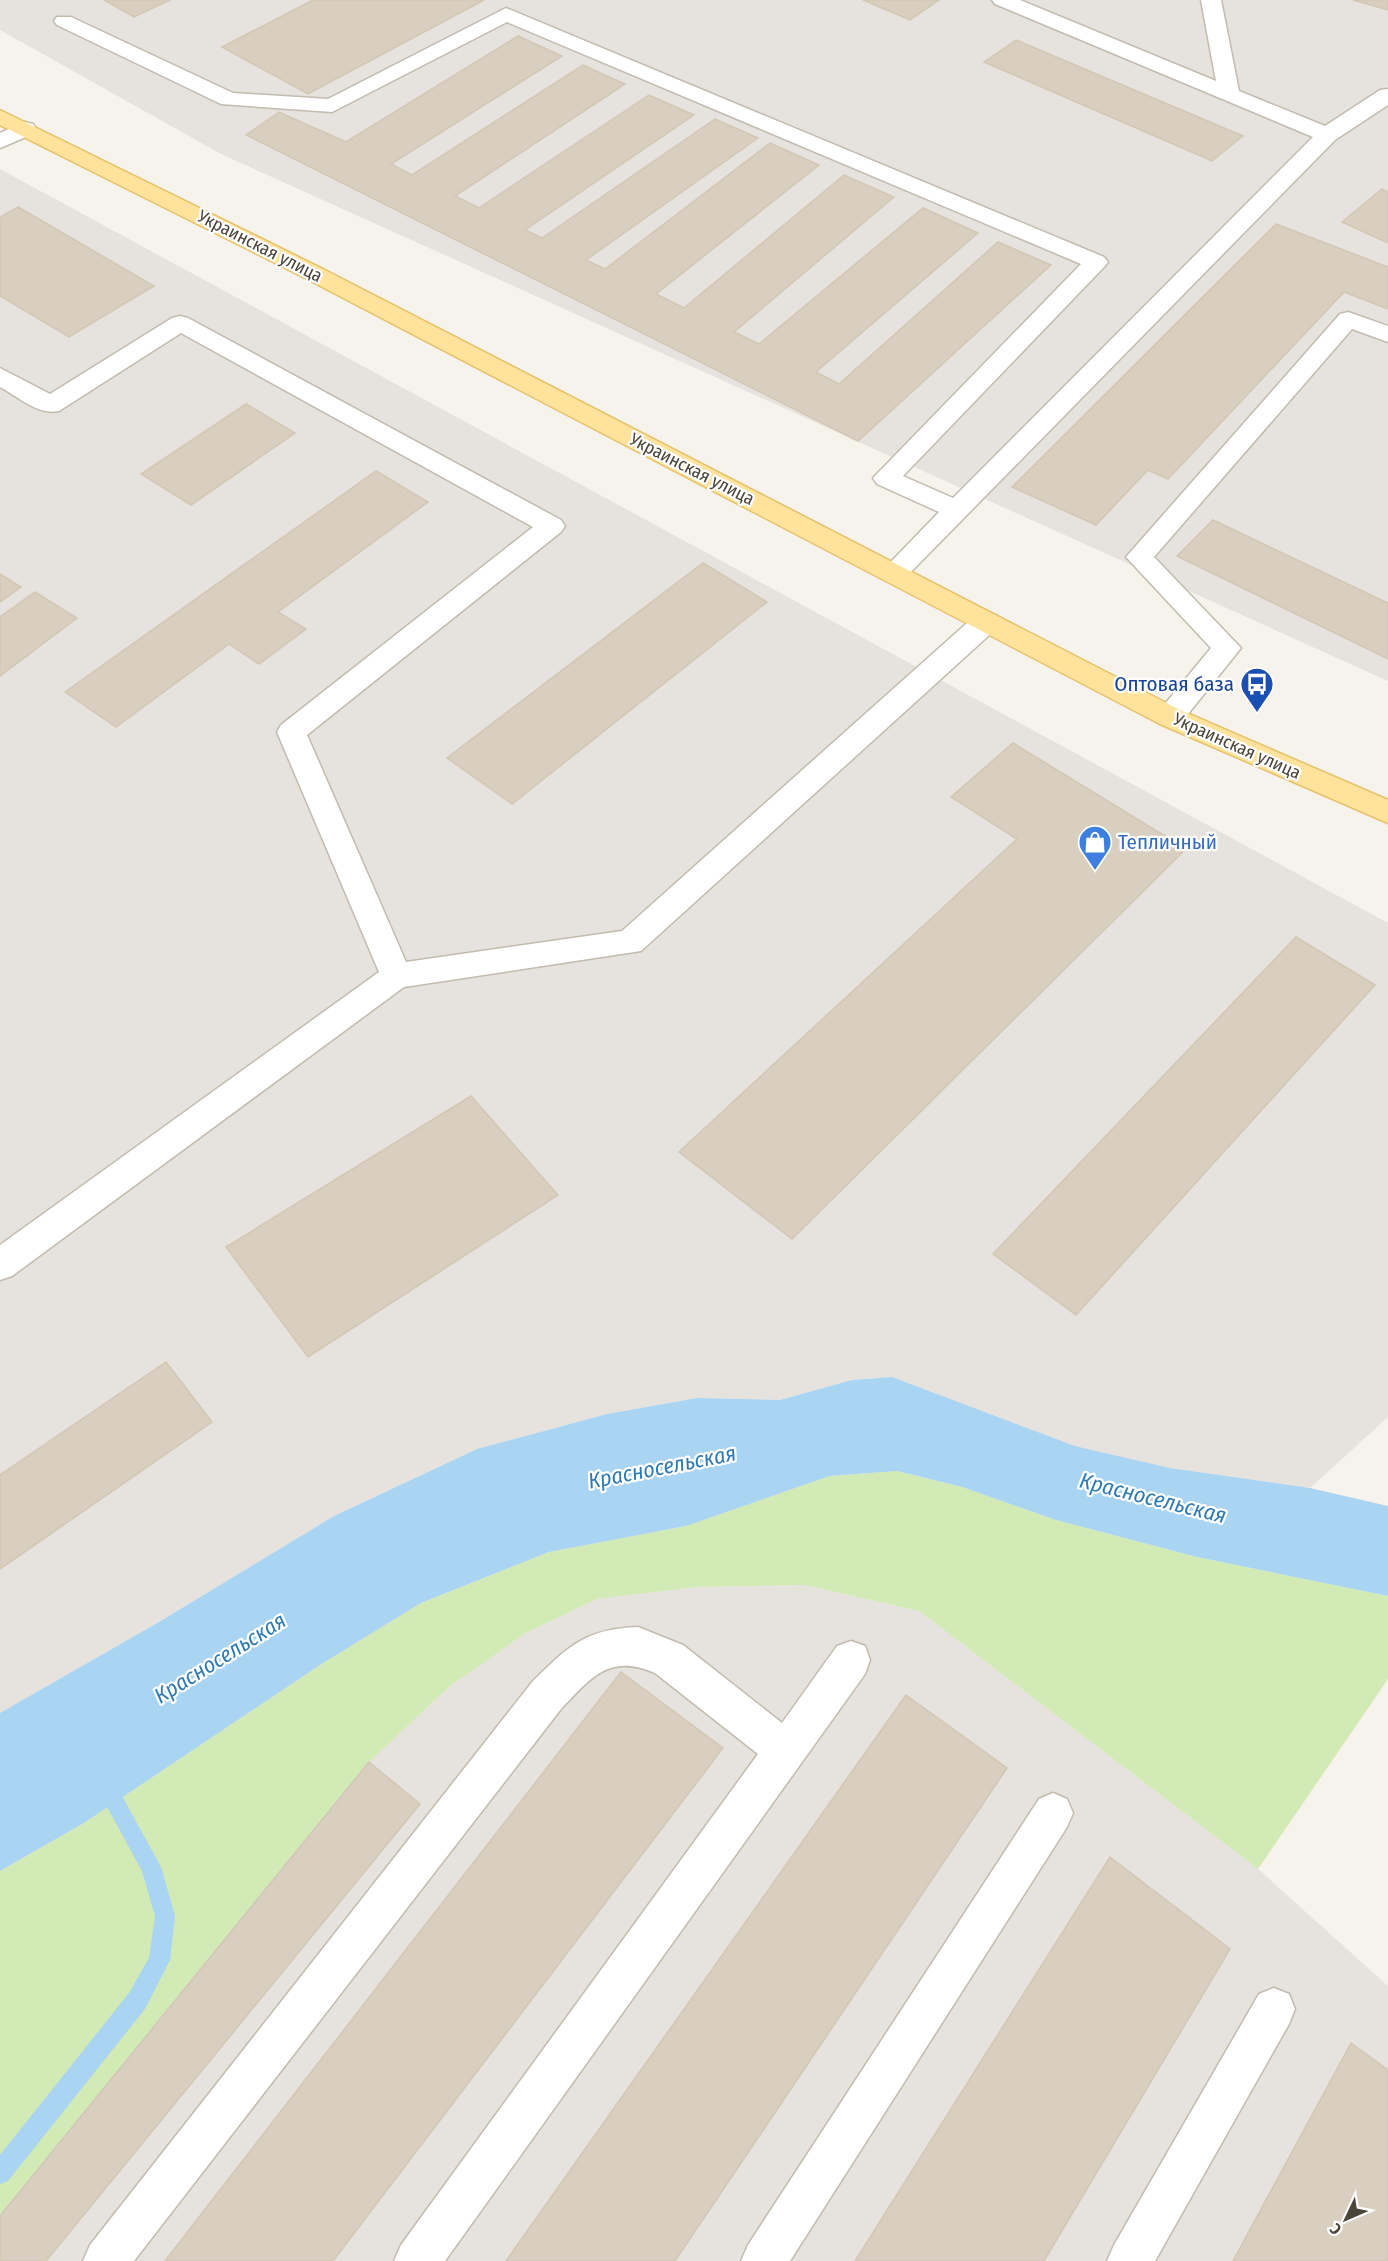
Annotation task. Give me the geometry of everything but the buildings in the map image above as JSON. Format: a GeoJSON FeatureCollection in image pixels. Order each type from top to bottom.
{"type":"FeatureCollection","features":[{"type":"Feature","properties":{"kind":"main road","name":"Украинская улица"},"geometry":{"type":"LineString","coordinates":[[0,117],[313,273],[1170,717],[1388,812]]}},
{"type":"Feature","properties":{"kind":"lane"},"geometry":{"type":"LineString","coordinates":[[1002,0],[1327,135]]}},
{"type":"Feature","properties":{"kind":"lane"},"geometry":{"type":"LineString","coordinates":[[1211,0],[1230,95]]}},
{"type":"Feature","properties":{"kind":"lane"},"geometry":{"type":"LineString","coordinates":[[64,21],[229,99],[333,106],[506,14],[1096,262],[886,478],[956,510]]}},
{"type":"Feature","properties":{"kind":"lane"},"geometry":{"type":"LineString","coordinates":[[894,574],[1327,135],[1388,94]]}},
{"type":"Feature","properties":{"kind":"lane"},"geometry":{"type":"LineString","coordinates":[[0,141],[25,129]]}},
{"type":"Feature","properties":{"kind":"lane"},"geometry":{"type":"LineString","coordinates":[[1170,717],[1227,648],[1139,557],[1348,319],[1388,335]]}},
{"type":"Feature","properties":{"kind":"lane"},"geometry":{"type":"LineString","coordinates":[[0,376],[50,405],[180,323],[552,526],[291,732],[396,976]]}},
{"type":"Feature","properties":{"kind":"lane"},"geometry":{"type":"LineString","coordinates":[[0,1265],[396,976],[630,942],[986,622]]}},
{"type":"Feature","properties":{"kind":"lane"},"geometry":{"type":"LineString","coordinates":[[106,2261],[547,1695],[580,1662],[609,1647],[638,1646],[669,1659],[786,1751]]}},
{"type":"Feature","properties":{"kind":"lane"},"geometry":{"type":"LineString","coordinates":[[417,2261],[851,1660]]}},
{"type":"Feature","properties":{"kind":"lane"},"geometry":{"type":"LineString","coordinates":[[764,2261],[1053,1813]]}},
{"type":"Feature","properties":{"kind":"lane"},"geometry":{"type":"LineString","coordinates":[[1130,2261],[1274,2009]]}},
{"type":"Feature","properties":{"kind":"shaded area"},"geometry":{"type":"Polygon","coordinates":[[[0,0],[1388,0],[1388,681],[221,154],[0,30],[0,0]]]}},
{"type":"Feature","properties":{"kind":"shaded area"},"geometry":{"type":"Polygon","coordinates":[[[0,169],[1388,923],[1388,1417],[1310,1488],[1170,1468],[1075,1446],[892,1377],[852,1380],[780,1400],[697,1398],[607,1414],[477,1449],[334,1516],[159,1622],[0,1713],[0,169]]]}},
{"type":"Feature","properties":{"kind":"shaded area"},"geometry":{"type":"Polygon","coordinates":[[[805,1585],[919,1611],[1258,1869],[1388,1986],[1388,2261],[0,2261],[369,1762],[449,1687],[526,1633],[597,1599],[698,1587],[805,1585]]]}},
{"type":"Feature","properties":{"kind":"green space"},"geometry":{"type":"Polygon","coordinates":[[[897,1471],[962,1487],[1056,1520],[1197,1557],[1388,1596],[1388,1679],[1258,1869],[919,1611],[805,1585],[698,1587],[597,1599],[526,1633],[449,1687],[369,1762],[0,2216],[0,1871],[84,1823],[320,1665],[421,1603],[549,1552],[686,1526],[830,1476],[897,1471]]]}},
{"type":"Feature","properties":{"kind":"water","name":"Красносельская"},"geometry":{"type":"Polygon","coordinates":[[[892,1377],[1075,1446],[1170,1468],[1310,1488],[1388,1506],[1388,1596],[1197,1557],[1056,1520],[962,1487],[897,1471],[830,1476],[686,1526],[549,1552],[421,1603],[320,1665],[84,1823],[0,1871],[0,1713],[159,1622],[334,1516],[477,1449],[607,1414],[697,1398],[780,1400],[852,1380],[892,1377]]]}},
{"type":"Feature","properties":{"kind":"waterway"},"geometry":{"type":"LineString","coordinates":[[0,2173],[137,2001],[159,1960],[165,1916],[151,1867],[104,1783]]}},
{"type":"Feature","properties":{"kind":"place","name":"Оптовая база"},"geometry":{"type":"Point","coordinates":[1257,713]}},
{"type":"Feature","properties":{"kind":"place","name":"Тепличный"},"geometry":{"type":"Point","coordinates":[1095,871]}}]}
